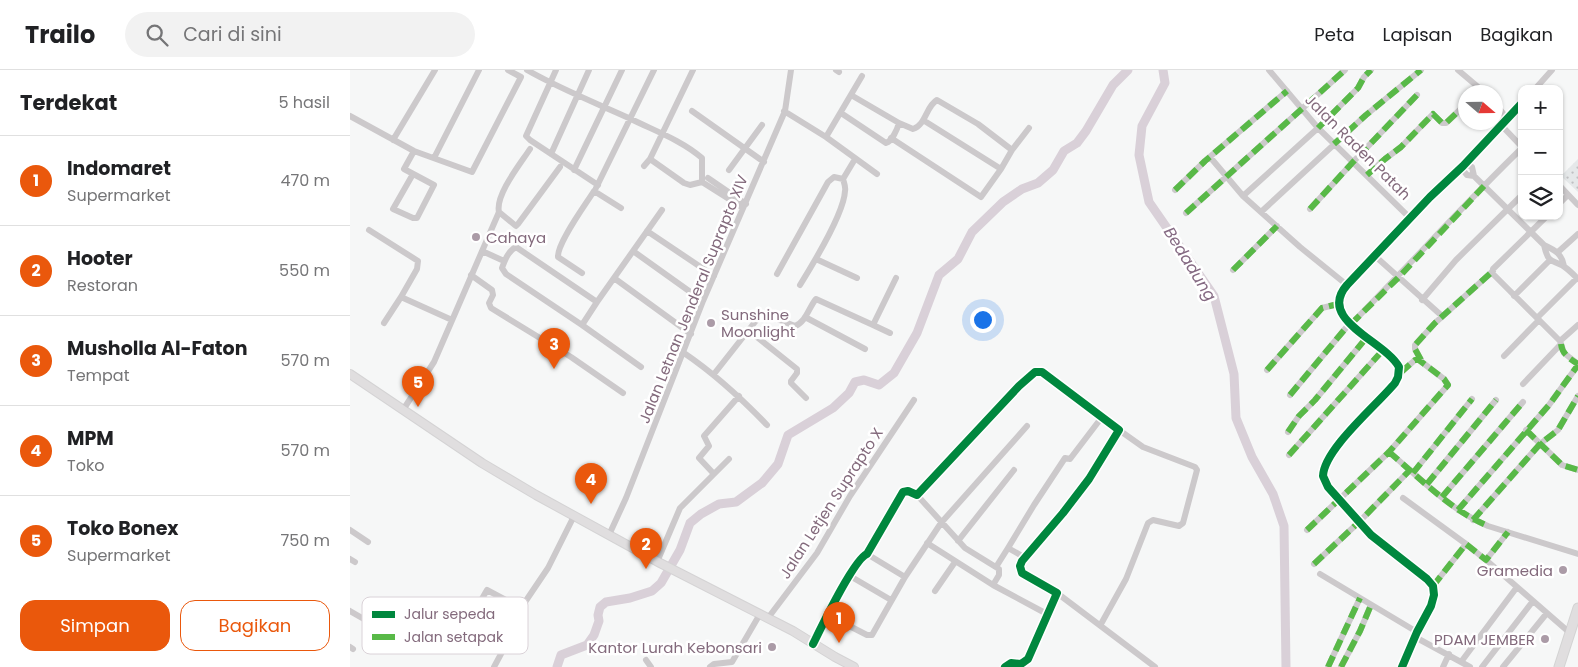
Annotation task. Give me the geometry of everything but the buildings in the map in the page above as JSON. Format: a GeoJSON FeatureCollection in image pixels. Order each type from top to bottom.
{"type":"FeatureCollection","features":[{"type":"Feature","properties":{"kind":"highway"},"geometry":{"type":"LineString","coordinates":[[1559,667],[1578,608]]}},
{"type":"Feature","properties":{"kind":"main road"},"geometry":{"type":"LineString","coordinates":[[350,374],[482,463],[609,535],[793,631],[851,666]]}},
{"type":"Feature","properties":{"kind":"street"},"geometry":{"type":"LineString","coordinates":[[393,140],[435,70]]}},
{"type":"Feature","properties":{"kind":"street"},"geometry":{"type":"LineString","coordinates":[[434,158],[480,70]]}},
{"type":"Feature","properties":{"kind":"street"},"geometry":{"type":"LineString","coordinates":[[350,116],[414,151],[470,172],[474,171],[521,77],[508,70]]}},
{"type":"Feature","properties":{"kind":"street"},"geometry":{"type":"LineString","coordinates":[[527,70],[550,83],[662,132],[695,152],[702,158],[705,180],[743,205]]}},
{"type":"Feature","properties":{"kind":"street"},"geometry":{"type":"LineString","coordinates":[[556,70],[526,136],[574,170],[621,208]]}},
{"type":"Feature","properties":{"kind":"street"},"geometry":{"type":"LineString","coordinates":[[551,154],[589,70]]}},
{"type":"Feature","properties":{"kind":"street"},"geometry":{"type":"LineString","coordinates":[[574,170],[622,70]]}},
{"type":"Feature","properties":{"kind":"street"},"geometry":{"type":"LineString","coordinates":[[582,273],[559,258],[560,246],[596,188],[654,70]]}},
{"type":"Feature","properties":{"kind":"street"},"geometry":{"type":"LineString","coordinates":[[644,166],[650,159],[693,70]]}},
{"type":"Feature","properties":{"kind":"street","name":"Jalan Letnan Jenderal Suprapto XIV"},"geometry":{"type":"LineString","coordinates":[[609,535],[684,353],[703,301],[785,111],[791,70]]}},
{"type":"Feature","properties":{"kind":"street","name":"Jalan Raden Patah"},"geometry":{"type":"LineString","coordinates":[[1269,70],[1318,128],[1410,218]]}},
{"type":"Feature","properties":{"kind":"street"},"geometry":{"type":"LineString","coordinates":[[1186,213],[1345,70]]}},
{"type":"Feature","properties":{"kind":"street"},"geometry":{"type":"LineString","coordinates":[[1243,196],[1318,128],[1358,88],[1364,77],[1371,70]]}},
{"type":"Feature","properties":{"kind":"street"},"geometry":{"type":"LineString","coordinates":[[1261,212],[1366,115],[1421,70]]}},
{"type":"Feature","properties":{"kind":"street"},"geometry":{"type":"LineString","coordinates":[[1458,70],[1474,85]]}},
{"type":"Feature","properties":{"kind":"street"},"geometry":{"type":"LineString","coordinates":[[1539,85],[1552,70]]}},
{"type":"Feature","properties":{"kind":"street"},"geometry":{"type":"LineString","coordinates":[[826,137],[862,76]]}},
{"type":"Feature","properties":{"kind":"street"},"geometry":{"type":"LineString","coordinates":[[1175,190],[1210,157],[1287,91]]}},
{"type":"Feature","properties":{"kind":"street"},"geometry":{"type":"LineString","coordinates":[[851,95],[913,129],[918,127],[924,120],[933,103],[937,100],[978,124],[1012,150]]}},
{"type":"Feature","properties":{"kind":"street"},"geometry":{"type":"LineString","coordinates":[[1310,209],[1417,95]]}},
{"type":"Feature","properties":{"kind":"street"},"geometry":{"type":"LineString","coordinates":[[1503,125],[1518,108]]}},
{"type":"Feature","properties":{"kind":"street"},"geometry":{"type":"LineString","coordinates":[[692,111],[764,162]]}},
{"type":"Feature","properties":{"kind":"street"},"geometry":{"type":"LineString","coordinates":[[785,111],[826,137],[877,174]]}},
{"type":"Feature","properties":{"kind":"street"},"geometry":{"type":"LineString","coordinates":[[1367,175],[1384,159],[1401,147],[1433,114],[1442,123],[1446,123],[1458,112]]}},
{"type":"Feature","properties":{"kind":"street"},"geometry":{"type":"LineString","coordinates":[[841,113],[886,143],[892,138],[899,123]]}},
{"type":"Feature","properties":{"kind":"street"},"geometry":{"type":"LineString","coordinates":[[1503,113],[1508,120]]}},
{"type":"Feature","properties":{"kind":"street"},"geometry":{"type":"LineString","coordinates":[[924,120],[1001,169]]}},
{"type":"Feature","properties":{"kind":"street"},"geometry":{"type":"LineString","coordinates":[[730,170],[762,125]]}},
{"type":"Feature","properties":{"kind":"street"},"geometry":{"type":"LineString","coordinates":[[1503,127],[1518,145]]}},
{"type":"Feature","properties":{"kind":"street"},"geometry":{"type":"LineString","coordinates":[[892,138],[979,197],[983,195],[1012,150],[1030,128]]}},
{"type":"Feature","properties":{"kind":"street"},"geometry":{"type":"LineString","coordinates":[[1402,667],[1431,606],[1434,595],[1433,586],[1427,579],[1371,535],[1328,487],[1322,476],[1326,464],[1353,428],[1395,384],[1399,374],[1399,367],[1383,350],[1350,324],[1341,314],[1338,304],[1339,295],[1410,218],[1498,130]]}},
{"type":"Feature","properties":{"kind":"street"},"geometry":{"type":"LineString","coordinates":[[403,410],[434,362],[499,212],[498,208],[505,188],[530,149]]}},
{"type":"Feature","properties":{"kind":"street"},"geometry":{"type":"LineString","coordinates":[[413,174],[393,209],[417,218],[434,185],[404,169],[414,151]]}},
{"type":"Feature","properties":{"kind":"street"},"geometry":{"type":"LineString","coordinates":[[1290,394],[1350,324],[1398,278],[1518,151]]}},
{"type":"Feature","properties":{"kind":"street"},"geometry":{"type":"LineString","coordinates":[[1210,157],[1243,196],[1300,247],[1347,285]]}},
{"type":"Feature","properties":{"kind":"street"},"geometry":{"type":"LineString","coordinates":[[650,159],[684,184],[690,185],[705,180]]}},
{"type":"Feature","properties":{"kind":"street"},"geometry":{"type":"LineString","coordinates":[[800,285],[816,259],[844,198],[846,188],[843,179],[855,159]]}},
{"type":"Feature","properties":{"kind":"street"},"geometry":{"type":"LineString","coordinates":[[1463,166],[1467,175],[1474,176],[1544,245],[1558,252],[1564,266],[1577,279],[1504,356]]}},
{"type":"Feature","properties":{"kind":"street"},"geometry":{"type":"LineString","coordinates":[[499,212],[516,226],[560,167]]}},
{"type":"Feature","properties":{"kind":"street"},"geometry":{"type":"LineString","coordinates":[[777,274],[828,182],[834,177],[843,179]]}},
{"type":"Feature","properties":{"kind":"street"},"geometry":{"type":"LineString","coordinates":[[1563,189],[1578,205]]}},
{"type":"Feature","properties":{"kind":"street"},"geometry":{"type":"LineString","coordinates":[[1563,200],[1568,195]]}},
{"type":"Feature","properties":{"kind":"street"},"geometry":{"type":"LineString","coordinates":[[1422,300],[1458,259],[1518,199]]}},
{"type":"Feature","properties":{"kind":"street"},"geometry":{"type":"LineString","coordinates":[[582,325],[662,210]]}},
{"type":"Feature","properties":{"kind":"street"},"geometry":{"type":"LineString","coordinates":[[1307,530],[1389,452],[1448,385],[1444,379],[1421,360],[1415,350],[1415,345],[1442,316],[1493,271],[1543,220]]}},
{"type":"Feature","properties":{"kind":"street"},"geometry":{"type":"LineString","coordinates":[[1233,270],[1277,226]]}},
{"type":"Feature","properties":{"kind":"street"},"geometry":{"type":"LineString","coordinates":[[369,230],[418,262],[416,269],[384,324]]}},
{"type":"Feature","properties":{"kind":"street"},"geometry":{"type":"LineString","coordinates":[[647,231],[714,276]]}},
{"type":"Feature","properties":{"kind":"street"},"geometry":{"type":"LineString","coordinates":[[1558,252],[1578,234]]}},
{"type":"Feature","properties":{"kind":"street"},"geometry":{"type":"LineString","coordinates":[[1544,245],[1550,260],[1564,266]]}},
{"type":"Feature","properties":{"kind":"street"},"geometry":{"type":"LineString","coordinates":[[597,302],[520,248],[512,249],[504,261],[502,268],[506,274],[641,367]]}},
{"type":"Feature","properties":{"kind":"street"},"geometry":{"type":"LineString","coordinates":[[633,251],[703,301]]}},
{"type":"Feature","properties":{"kind":"street"},"geometry":{"type":"LineString","coordinates":[[482,252],[504,261]]}},
{"type":"Feature","properties":{"kind":"street"},"geometry":{"type":"LineString","coordinates":[[1375,256],[1442,316]]}},
{"type":"Feature","properties":{"kind":"street"},"geometry":{"type":"LineString","coordinates":[[816,259],[857,278]]}},
{"type":"Feature","properties":{"kind":"street"},"geometry":{"type":"LineString","coordinates":[[1514,296],[1550,260]]}},
{"type":"Feature","properties":{"kind":"street"},"geometry":{"type":"LineString","coordinates":[[1458,510],[1549,405],[1578,365],[1567,357],[1560,342],[1493,275],[1493,271]]}},
{"type":"Feature","properties":{"kind":"street"},"geometry":{"type":"LineString","coordinates":[[471,275],[492,290],[493,295],[489,303],[491,308],[571,357],[623,393]]}},
{"type":"Feature","properties":{"kind":"street"},"geometry":{"type":"LineString","coordinates":[[614,278],[691,334]]}},
{"type":"Feature","properties":{"kind":"street"},"geometry":{"type":"LineString","coordinates":[[873,325],[896,278]]}},
{"type":"Feature","properties":{"kind":"street"},"geometry":{"type":"LineString","coordinates":[[401,296],[452,320]]}},
{"type":"Feature","properties":{"kind":"street"},"geometry":{"type":"LineString","coordinates":[[714,374],[763,313],[795,326],[800,324],[816,299],[890,333]]}},
{"type":"Feature","properties":{"kind":"street"},"geometry":{"type":"LineString","coordinates":[[1267,370],[1322,308],[1338,304]]}},
{"type":"Feature","properties":{"kind":"street"},"geometry":{"type":"LineString","coordinates":[[805,317],[865,350]]}},
{"type":"Feature","properties":{"kind":"street"},"geometry":{"type":"LineString","coordinates":[[1523,384],[1560,342],[1578,325]]}},
{"type":"Feature","properties":{"kind":"street"},"geometry":{"type":"LineString","coordinates":[[748,330],[797,369],[797,373],[791,383],[806,398]]}},
{"type":"Feature","properties":{"kind":"street"},"geometry":{"type":"LineString","coordinates":[[1288,432],[1299,416],[1315,400],[1367,338]]}},
{"type":"Feature","properties":{"kind":"street"},"geometry":{"type":"LineString","coordinates":[[1289,455],[1383,350]]}},
{"type":"Feature","properties":{"kind":"street"},"geometry":{"type":"LineString","coordinates":[[684,353],[714,374],[766,424]]}},
{"type":"Feature","properties":{"kind":"street"},"geometry":{"type":"LineString","coordinates":[[1399,374],[1415,360],[1421,360]]}},
{"type":"Feature","properties":{"kind":"street"},"geometry":{"type":"LineString","coordinates":[[917,495],[963,444],[1035,372],[1042,372],[1143,447],[1195,467],[1197,470],[1183,523],[1179,526],[1153,520],[1148,523],[1126,579],[1101,624]]}},
{"type":"Feature","properties":{"kind":"street"},"geometry":{"type":"LineString","coordinates":[[714,474],[699,458],[708,446],[704,436],[739,396]]}},
{"type":"Feature","properties":{"kind":"street"},"geometry":{"type":"LineString","coordinates":[[1474,520],[1540,444],[1558,430],[1578,396]]}},
{"type":"Feature","properties":{"kind":"street"},"geometry":{"type":"LineString","coordinates":[[1314,564],[1412,471],[1472,399]]}},
{"type":"Feature","properties":{"kind":"street","name":"Jalan Letjen Suprapto X"},"geometry":{"type":"LineString","coordinates":[[768,618],[817,553],[850,496],[914,400]]}},
{"type":"Feature","properties":{"kind":"street"},"geometry":{"type":"LineString","coordinates":[[1427,484],[1496,400]]}},
{"type":"Feature","properties":{"kind":"street"},"geometry":{"type":"LineString","coordinates":[[1442,497],[1523,402]]}},
{"type":"Feature","properties":{"kind":"street"},"geometry":{"type":"LineString","coordinates":[[996,567],[1065,458],[1070,459],[1102,417]]}},
{"type":"Feature","properties":{"kind":"street"},"geometry":{"type":"LineString","coordinates":[[828,615],[872,636],[905,577],[941,523],[1027,426]]}},
{"type":"Feature","properties":{"kind":"street"},"geometry":{"type":"LineString","coordinates":[[1119,430],[1089,479],[1063,513],[1024,557],[1020,566],[1022,573],[1057,593],[1101,624],[1155,667]]}},
{"type":"Feature","properties":{"kind":"street"},"geometry":{"type":"LineString","coordinates":[[1526,430],[1562,465],[1566,468],[1578,470]]}},
{"type":"Feature","properties":{"kind":"street"},"geometry":{"type":"LineString","coordinates":[[1389,452],[1458,510],[1474,520],[1578,554]]}},
{"type":"Feature","properties":{"kind":"street"},"geometry":{"type":"LineString","coordinates":[[659,562],[680,508],[729,459]]}},
{"type":"Feature","properties":{"kind":"street"},"geometry":{"type":"LineString","coordinates":[[958,541],[1014,470]]}},
{"type":"Feature","properties":{"kind":"street"},"geometry":{"type":"LineString","coordinates":[[813,644],[850,576],[862,557],[867,554],[903,492],[908,491],[917,495],[958,541],[974,555],[996,567],[1000,572],[993,585]]}},
{"type":"Feature","properties":{"kind":"street"},"geometry":{"type":"LineString","coordinates":[[1403,498],[1486,560],[1570,634]]}},
{"type":"Feature","properties":{"kind":"street"},"geometry":{"type":"LineString","coordinates":[[528,598],[548,568],[574,516]]}},
{"type":"Feature","properties":{"kind":"street"},"geometry":{"type":"LineString","coordinates":[[350,530],[368,542]]}},
{"type":"Feature","properties":{"kind":"street"},"geometry":{"type":"LineString","coordinates":[[1486,560],[1508,532]]}},
{"type":"Feature","properties":{"kind":"street"},"geometry":{"type":"LineString","coordinates":[[927,543],[993,585],[1047,614]]}},
{"type":"Feature","properties":{"kind":"street"},"geometry":{"type":"LineString","coordinates":[[1433,586],[1466,544]]}},
{"type":"Feature","properties":{"kind":"street"},"geometry":{"type":"LineString","coordinates":[[1008,548],[1024,557]]}},
{"type":"Feature","properties":{"kind":"street"},"geometry":{"type":"LineString","coordinates":[[867,554],[905,577]]}},
{"type":"Feature","properties":{"kind":"street"},"geometry":{"type":"LineString","coordinates":[[935,590],[955,562]]}},
{"type":"Feature","properties":{"kind":"street"},"geometry":{"type":"LineString","coordinates":[[1320,574],[1470,667]]}},
{"type":"Feature","properties":{"kind":"street"},"geometry":{"type":"LineString","coordinates":[[850,576],[891,600]]}},
{"type":"Feature","properties":{"kind":"street"},"geometry":{"type":"LineString","coordinates":[[1461,662],[1517,587]]}},
{"type":"Feature","properties":{"kind":"street"},"geometry":{"type":"LineString","coordinates":[[483,597],[487,590],[500,597]]}},
{"type":"Feature","properties":{"kind":"street"},"geometry":{"type":"LineString","coordinates":[[1005,667],[1011,663],[1021,664],[1030,655],[1057,593]]}},
{"type":"Feature","properties":{"kind":"street"},"geometry":{"type":"LineString","coordinates":[[1328,667],[1360,598]]}},
{"type":"Feature","properties":{"kind":"street"},"geometry":{"type":"LineString","coordinates":[[1485,666],[1533,601]]}},
{"type":"Feature","properties":{"kind":"street"},"geometry":{"type":"LineString","coordinates":[[1342,667],[1360,631],[1370,605]]}},
{"type":"Feature","properties":{"kind":"street"},"geometry":{"type":"LineString","coordinates":[[350,611],[362,618]]}},
{"type":"Feature","properties":{"kind":"street"},"geometry":{"type":"LineString","coordinates":[[1503,667],[1547,613]]}},
{"type":"Feature","properties":{"kind":"street"},"geometry":{"type":"LineString","coordinates":[[710,667],[714,664],[732,662],[760,614]]}},
{"type":"Feature","properties":{"kind":"street"},"geometry":{"type":"LineString","coordinates":[[494,667],[501,654]]}},
{"type":"Feature","properties":{"kind":"street"},"geometry":{"type":"LineString","coordinates":[[1443,667],[1449,654]]}},
{"type":"Feature","properties":{"kind":"street"},"geometry":{"type":"LineString","coordinates":[[646,660],[651,667]]}},
{"type":"Feature","properties":{"kind":"shaded area"},"geometry":{"type":"Polygon","coordinates":[[[1578,159],[1578,192],[1563,178],[1563,174],[1578,159]]]}},
{"type":"Feature","properties":{"kind":"waterway"},"geometry":{"type":"LineString","coordinates":[[557,667],[561,655],[587,645],[594,635],[599,621],[600,607],[606,602],[630,598],[652,591],[661,583],[680,550],[690,523],[719,504],[736,502],[762,483],[778,464],[788,435],[833,408],[849,393],[855,382],[864,380],[879,385],[894,373],[917,333],[939,275],[958,259],[972,232],[1003,202],[1022,189],[1038,183],[1053,170],[1064,151],[1077,143],[1113,85],[1128,70]]}},
{"type":"Feature","properties":{"kind":"waterway","name":"Bedadung"},"geometry":{"type":"LineString","coordinates":[[1163,70],[1165,83],[1142,126],[1139,155],[1149,202],[1214,296],[1234,374],[1236,418],[1252,457],[1273,494],[1284,526],[1286,667]]}},
{"type":"Feature","properties":{"kind":"marked path"},"geometry":{"type":"LineString","coordinates":[[1186,213],[1345,70]]}},
{"type":"Feature","properties":{"kind":"marked path"},"geometry":{"type":"LineString","coordinates":[[1318,128],[1358,88],[1364,77],[1371,70]]}},
{"type":"Feature","properties":{"kind":"marked path"},"geometry":{"type":"LineString","coordinates":[[1334,144],[1421,70]]}},
{"type":"Feature","properties":{"kind":"marked path"},"geometry":{"type":"LineString","coordinates":[[1175,190],[1205,161],[1287,91]]}},
{"type":"Feature","properties":{"kind":"marked path"},"geometry":{"type":"LineString","coordinates":[[1310,209],[1417,95]]}},
{"type":"Feature","properties":{"kind":"marked path"},"geometry":{"type":"LineString","coordinates":[[1367,175],[1401,147],[1433,114],[1442,123],[1446,123],[1458,112]]}},
{"type":"Feature","properties":{"kind":"marked path"},"geometry":{"type":"LineString","coordinates":[[1351,324],[1398,278],[1484,186]]}},
{"type":"Feature","properties":{"kind":"marked path"},"geometry":{"type":"LineString","coordinates":[[1233,270],[1277,226]]}},
{"type":"Feature","properties":{"kind":"marked path"},"geometry":{"type":"LineString","coordinates":[[1421,360],[1415,345],[1435,323],[1493,271]]}},
{"type":"Feature","properties":{"kind":"marked path"},"geometry":{"type":"LineString","coordinates":[[1267,370],[1322,308],[1338,304]]}},
{"type":"Feature","properties":{"kind":"marked path"},"geometry":{"type":"LineString","coordinates":[[1290,395],[1350,323]]}},
{"type":"Feature","properties":{"kind":"marked path"},"geometry":{"type":"LineString","coordinates":[[1288,432],[1299,416],[1315,400],[1367,337]]}},
{"type":"Feature","properties":{"kind":"marked path"},"geometry":{"type":"LineString","coordinates":[[1561,344],[1569,358],[1578,364]]}},
{"type":"Feature","properties":{"kind":"marked path"},"geometry":{"type":"LineString","coordinates":[[1289,455],[1383,350]]}},
{"type":"Feature","properties":{"kind":"marked path"},"geometry":{"type":"LineString","coordinates":[[1307,530],[1389,452],[1448,385],[1444,379],[1419,360],[1415,360],[1399,374]]}},
{"type":"Feature","properties":{"kind":"marked path"},"geometry":{"type":"LineString","coordinates":[[1458,510],[1549,405],[1578,365]]}},
{"type":"Feature","properties":{"kind":"marked path"},"geometry":{"type":"LineString","coordinates":[[1473,520],[1540,444],[1558,430],[1578,396]]}},
{"type":"Feature","properties":{"kind":"marked path"},"geometry":{"type":"LineString","coordinates":[[1413,473],[1472,399]]}},
{"type":"Feature","properties":{"kind":"marked path"},"geometry":{"type":"LineString","coordinates":[[1427,484],[1496,400]]}},
{"type":"Feature","properties":{"kind":"marked path"},"geometry":{"type":"LineString","coordinates":[[1442,497],[1523,402]]}},
{"type":"Feature","properties":{"kind":"marked path"},"geometry":{"type":"LineString","coordinates":[[1526,430],[1562,465],[1578,470]]}},
{"type":"Feature","properties":{"kind":"marked path"},"geometry":{"type":"LineString","coordinates":[[1389,452],[1448,502],[1488,526]]}},
{"type":"Feature","properties":{"kind":"marked path"},"geometry":{"type":"LineString","coordinates":[[1314,564],[1410,470]]}},
{"type":"Feature","properties":{"kind":"marked path"},"geometry":{"type":"LineString","coordinates":[[1433,586],[1466,544],[1486,560],[1508,532]]}},
{"type":"Feature","properties":{"kind":"marked path"},"geometry":{"type":"LineString","coordinates":[[1328,667],[1360,598]]}},
{"type":"Feature","properties":{"kind":"marked path"},"geometry":{"type":"LineString","coordinates":[[1341,667],[1371,605]]}},
{"type":"Feature","properties":{"kind":"cycle path"},"geometry":{"type":"LineString","coordinates":[[1402,667],[1431,606],[1434,595],[1433,586],[1427,579],[1371,535],[1328,487],[1323,476],[1332,453],[1341,441],[1395,383],[1399,367],[1391,357],[1346,319],[1340,309],[1340,298],[1347,285],[1518,107]]}},
{"type":"Feature","properties":{"kind":"cycle path"},"geometry":{"type":"LineString","coordinates":[[813,644],[846,580],[861,559],[867,554],[903,492],[908,491],[917,495],[1019,386],[1035,372],[1042,372],[1119,430],[1089,479],[1022,561],[1020,566],[1022,573],[1057,593],[1028,659],[1021,664],[1011,663],[1005,667]]}},
{"type":"Feature","properties":{"kind":"place","name":"Cahaya"},"geometry":{"type":"Point","coordinates":[476,237]}},
{"type":"Feature","properties":{"kind":"place","name":"Sunshine Moonlight"},"geometry":{"type":"Point","coordinates":[711,323]}},
{"type":"Feature","properties":{"kind":"place","name":"Musholla Al-Faton"},"geometry":{"type":"Point","coordinates":[554,369]}},
{"type":"Feature","properties":{"kind":"place","name":"Toko Bonex"},"geometry":{"type":"Point","coordinates":[418,407]}},
{"type":"Feature","properties":{"kind":"place","name":"MPM"},"geometry":{"type":"Point","coordinates":[591,504]}},
{"type":"Feature","properties":{"kind":"place","name":"Hooter"},"geometry":{"type":"Point","coordinates":[646,569]}},
{"type":"Feature","properties":{"kind":"place","name":"Gramedia"},"geometry":{"type":"Point","coordinates":[1563,570]}},
{"type":"Feature","properties":{"kind":"place","name":"PDAM JEMBER"},"geometry":{"type":"Point","coordinates":[1545,639]}},
{"type":"Feature","properties":{"kind":"place","name":"Indomaret"},"geometry":{"type":"Point","coordinates":[839,643]}},
{"type":"Feature","properties":{"kind":"place","name":"Kantor Lurah Kebonsari"},"geometry":{"type":"Point","coordinates":[772,647]}}]}
